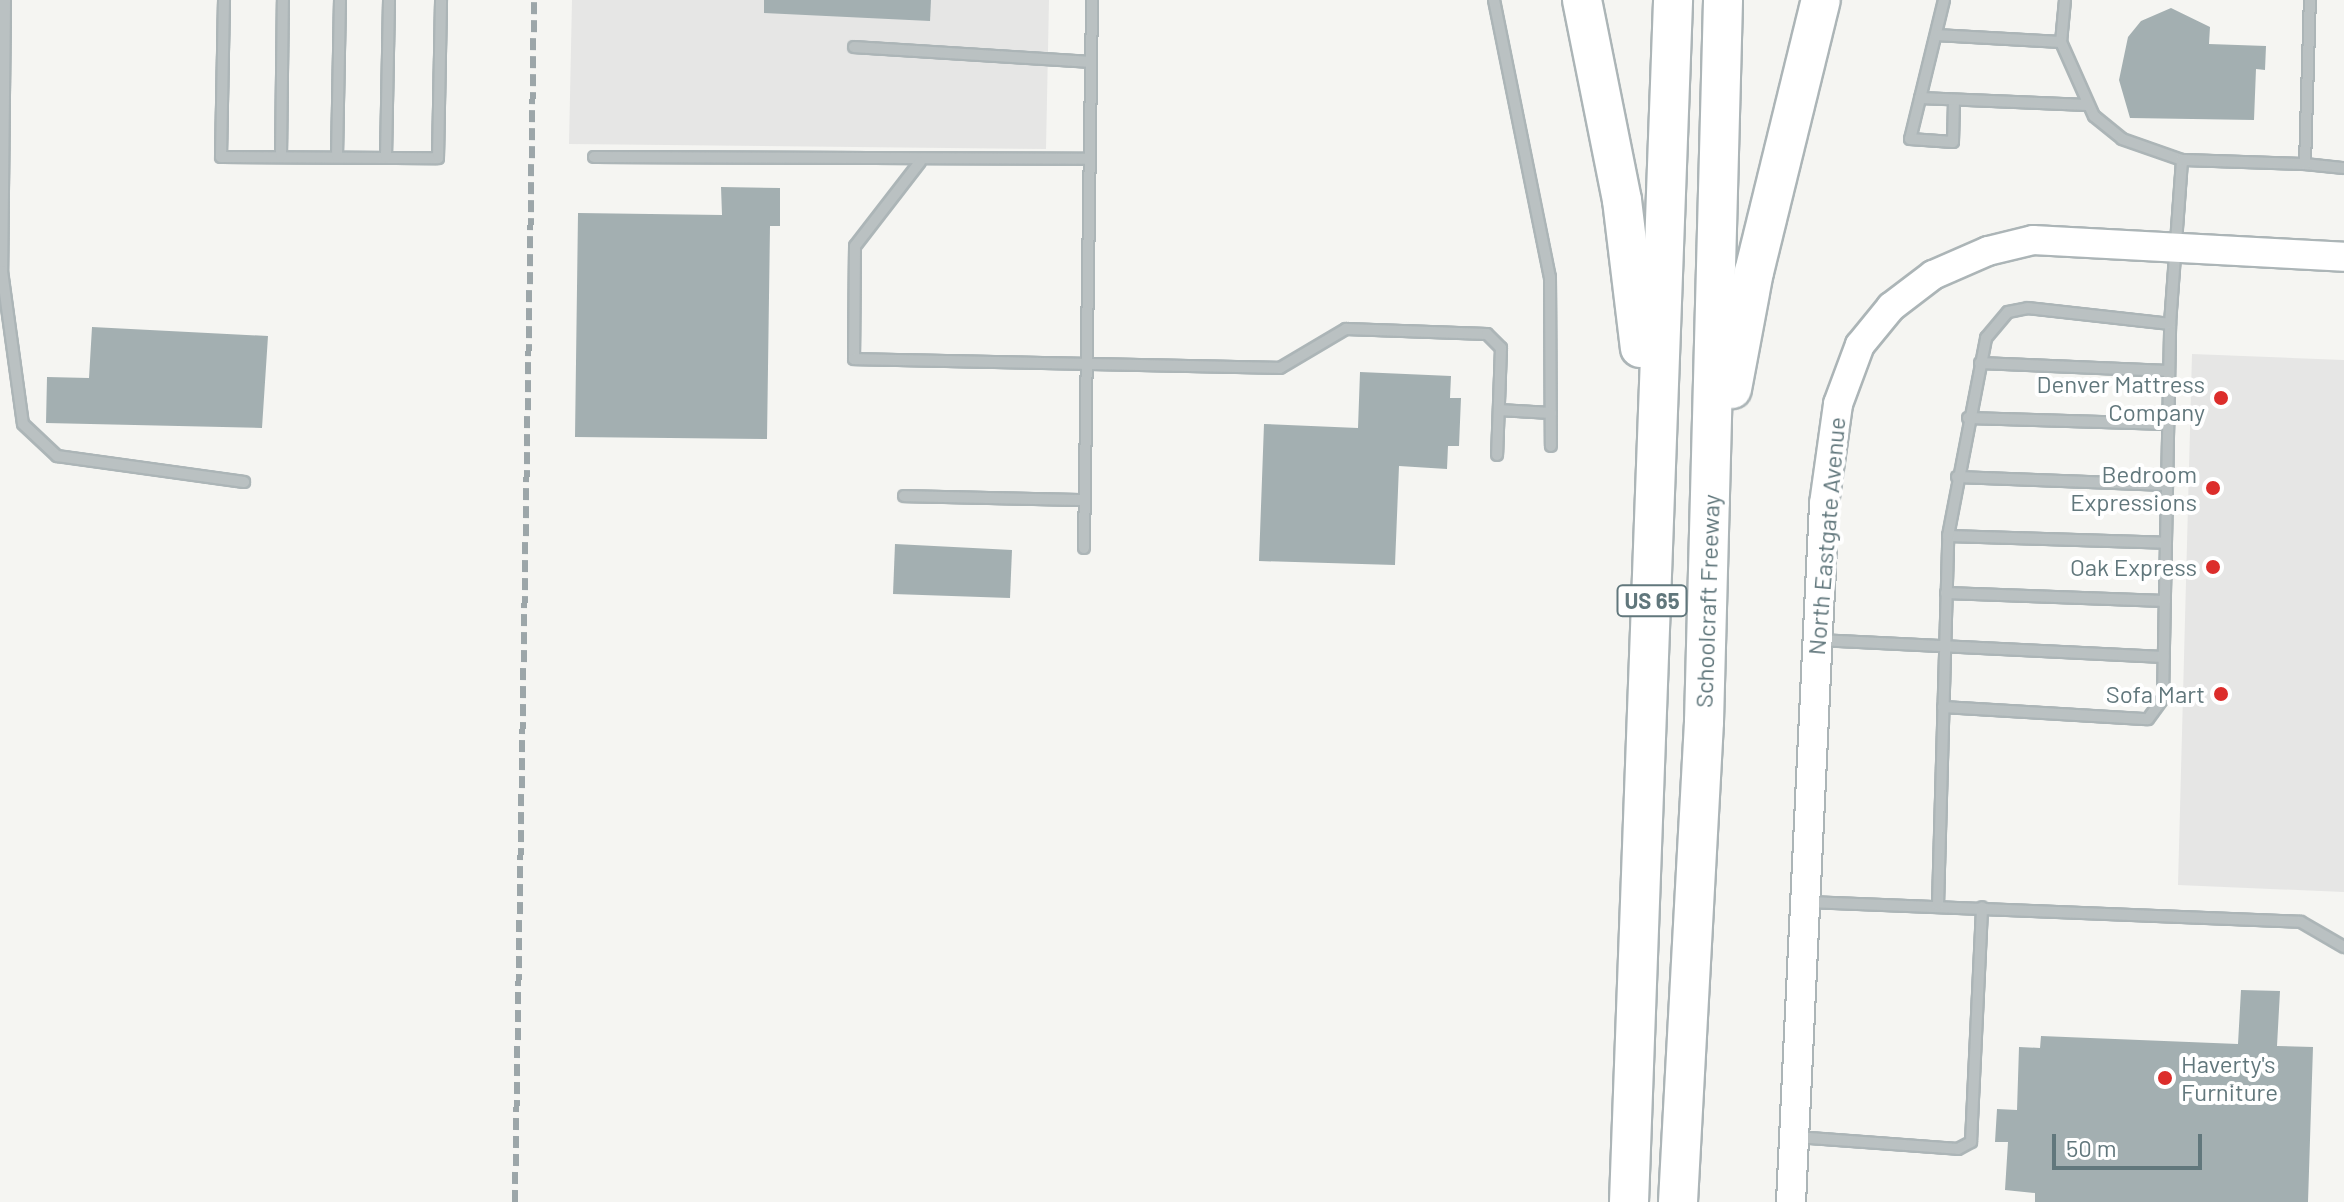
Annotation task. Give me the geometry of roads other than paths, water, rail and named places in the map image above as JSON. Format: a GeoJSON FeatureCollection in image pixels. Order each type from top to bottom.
{"type":"FeatureCollection","features":[{"type":"Feature","properties":{"kind":"highway"},"geometry":{"type":"LineString","coordinates":[[1582,0],[1622,200],[1639,331],[1647,724]]}},
{"type":"Feature","properties":{"kind":"highway","name":"US 65"},"geometry":{"type":"LineString","coordinates":[[1629,1202],[1673,0]]}},
{"type":"Feature","properties":{"kind":"highway","name":"Schoolcraft Freeway"},"geometry":{"type":"LineString","coordinates":[[1678,1202],[1704,722],[1723,0]]}},
{"type":"Feature","properties":{"kind":"highway"},"geometry":{"type":"LineString","coordinates":[[1704,722],[1739,341],[1821,0]]}},
{"type":"Feature","properties":{"kind":"street","name":"North Eastgate Avenue"},"geometry":{"type":"LineString","coordinates":[[1791,1202],[1816,640],[1827,470],[1840,393],[1860,345],[1891,307],[1933,275],[2033,240],[2344,257]]}},
{"type":"Feature","properties":{"kind":"lane"},"geometry":{"type":"LineString","coordinates":[[5,0],[2,271],[23,424],[57,456],[244,482]]}},
{"type":"Feature","properties":{"kind":"lane"},"geometry":{"type":"LineString","coordinates":[[224,0],[221,157],[438,158],[441,0]]}},
{"type":"Feature","properties":{"kind":"lane"},"geometry":{"type":"LineString","coordinates":[[281,156],[283,0]]}},
{"type":"Feature","properties":{"kind":"lane"},"geometry":{"type":"LineString","coordinates":[[337,156],[340,0]]}},
{"type":"Feature","properties":{"kind":"lane"},"geometry":{"type":"LineString","coordinates":[[386,157],[389,0]]}},
{"type":"Feature","properties":{"kind":"lane"},"geometry":{"type":"LineString","coordinates":[[1084,548],[1092,0]]}},
{"type":"Feature","properties":{"kind":"lane"},"geometry":{"type":"LineString","coordinates":[[1494,0],[1550,277],[1551,446]]}},
{"type":"Feature","properties":{"kind":"lane"},"geometry":{"type":"LineString","coordinates":[[1944,0],[1910,139],[1953,142],[1954,100]]}},
{"type":"Feature","properties":{"kind":"lane"},"geometry":{"type":"LineString","coordinates":[[2065,0],[2061,42],[2087,105],[2122,139],[2182,160],[2344,168]]}},
{"type":"Feature","properties":{"kind":"lane"},"geometry":{"type":"LineString","coordinates":[[2305,164],[2310,0]]}},
{"type":"Feature","properties":{"kind":"lane"},"geometry":{"type":"LineString","coordinates":[[1936,35],[2061,42]]}},
{"type":"Feature","properties":{"kind":"lane"},"geometry":{"type":"LineString","coordinates":[[854,47],[1091,62]]}},
{"type":"Feature","properties":{"kind":"lane"},"geometry":{"type":"LineString","coordinates":[[1920,98],[2087,105]]}},
{"type":"Feature","properties":{"kind":"lane"},"geometry":{"type":"LineString","coordinates":[[594,157],[920,162],[1090,159]]}},
{"type":"Feature","properties":{"kind":"lane"},"geometry":{"type":"LineString","coordinates":[[1943,707],[2148,719],[2163,698],[2171,247],[2182,160]]}},
{"type":"Feature","properties":{"kind":"lane"},"geometry":{"type":"LineString","coordinates":[[920,162],[855,246],[854,359],[1280,368],[1346,329],[1487,334],[1501,348],[1497,455]]}},
{"type":"Feature","properties":{"kind":"lane"},"geometry":{"type":"LineString","coordinates":[[1938,905],[1948,536],[1968,418],[1986,338],[2008,312],[2028,308],[2170,324]]}},
{"type":"Feature","properties":{"kind":"lane"},"geometry":{"type":"LineString","coordinates":[[1980,363],[2169,371]]}},
{"type":"Feature","properties":{"kind":"lane"},"geometry":{"type":"LineString","coordinates":[[1499,410],[1551,413]]}},
{"type":"Feature","properties":{"kind":"lane"},"geometry":{"type":"LineString","coordinates":[[1968,418],[2168,424]]}},
{"type":"Feature","properties":{"kind":"lane"},"geometry":{"type":"LineString","coordinates":[[1957,477],[2167,485]]}},
{"type":"Feature","properties":{"kind":"lane"},"geometry":{"type":"LineString","coordinates":[[904,496],[1085,500]]}},
{"type":"Feature","properties":{"kind":"lane"},"geometry":{"type":"LineString","coordinates":[[1948,536],[2166,543]]}},
{"type":"Feature","properties":{"kind":"lane"},"geometry":{"type":"LineString","coordinates":[[1946,593],[2165,601]]}},
{"type":"Feature","properties":{"kind":"lane"},"geometry":{"type":"LineString","coordinates":[[1816,640],[2164,657]]}},
{"type":"Feature","properties":{"kind":"lane"},"geometry":{"type":"LineString","coordinates":[[1805,902],[2301,922],[2344,947]]}},
{"type":"Feature","properties":{"kind":"lane"},"geometry":{"type":"LineString","coordinates":[[1794,1137],[1958,1149],[1971,1142],[1982,907]]}},
{"type":"Feature","properties":{"kind":"railway"},"geometry":{"type":"LineString","coordinates":[[515,1202],[534,0]]}},
{"type":"Feature","properties":{"kind":"place","name":"Denver Mattress Company"},"geometry":{"type":"Point","coordinates":[2221,398]}},
{"type":"Feature","properties":{"kind":"place","name":"Bedroom Expressions"},"geometry":{"type":"Point","coordinates":[2213,488]}},
{"type":"Feature","properties":{"kind":"place","name":"Oak Express"},"geometry":{"type":"Point","coordinates":[2213,567]}},
{"type":"Feature","properties":{"kind":"place","name":"Sofa Mart"},"geometry":{"type":"Point","coordinates":[2221,694]}},
{"type":"Feature","properties":{"kind":"place","name":"Haverty's Furniture"},"geometry":{"type":"Point","coordinates":[2165,1078]}}]}
